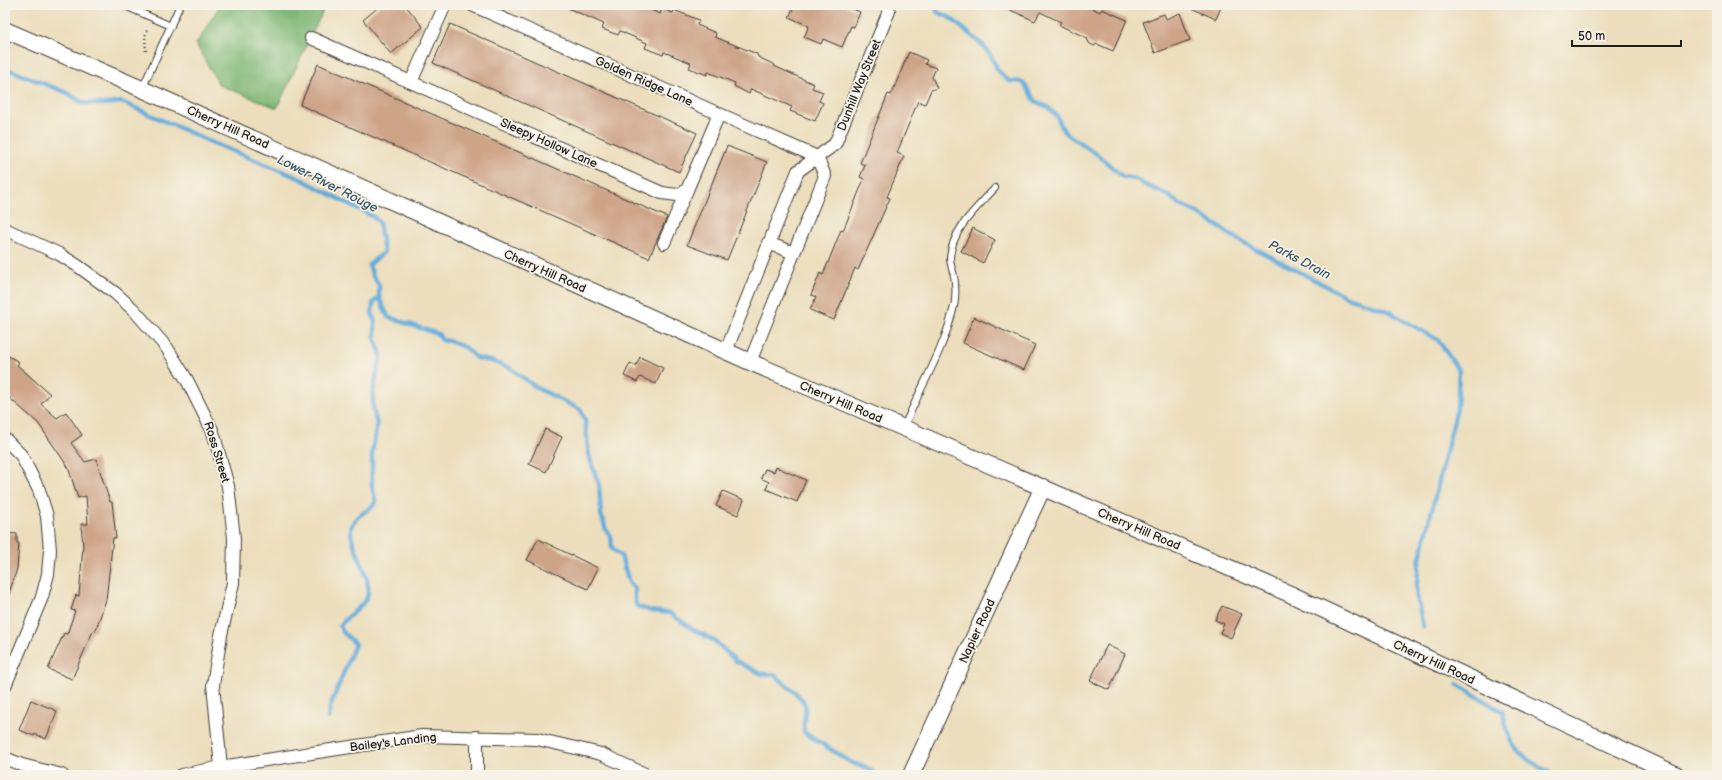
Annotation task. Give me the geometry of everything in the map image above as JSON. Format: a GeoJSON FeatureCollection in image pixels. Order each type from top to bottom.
{"type":"FeatureCollection","features":[{"type":"Feature","properties":{"kind":"street"},"geometry":{"type":"LineString","coordinates":[[411,82],[445,5]]}},
{"type":"Feature","properties":{"kind":"street","name":"Golden Ridge Lane"},"geometry":{"type":"LineString","coordinates":[[472,5],[816,157]]}},
{"type":"Feature","properties":{"kind":"street","name":"Dunhill Way Street"},"geometry":{"type":"LineString","coordinates":[[726,351],[798,171],[835,144],[889,11],[887,5]]}},
{"type":"Feature","properties":{"kind":"street","name":"Cherry Hill Road"},"geometry":{"type":"LineString","coordinates":[[5,30],[142,89],[750,362],[1290,594],[1677,775]]}},
{"type":"Feature","properties":{"kind":"street","name":"Sleepy Hollow Lane"},"geometry":{"type":"LineString","coordinates":[[311,38],[662,193],[677,195],[687,190]]}},
{"type":"Feature","properties":{"kind":"street"},"geometry":{"type":"LineString","coordinates":[[664,243],[719,114]]}},
{"type":"Feature","properties":{"kind":"street"},"geometry":{"type":"LineString","coordinates":[[750,362],[825,176],[816,157]]}},
{"type":"Feature","properties":{"kind":"street","name":"Ross Street"},"geometry":{"type":"LineString","coordinates":[[5,228],[59,254],[78,266],[115,293],[134,310],[167,348],[198,399],[213,432],[228,486],[234,538],[233,583],[221,635],[213,686],[220,767]]}},
{"type":"Feature","properties":{"kind":"street"},"geometry":{"type":"LineString","coordinates":[[768,243],[794,253]]}},
{"type":"Feature","properties":{"kind":"street"},"geometry":{"type":"LineString","coordinates":[[5,439],[21,455],[39,490],[47,516],[50,550],[48,574],[42,597],[5,686]]}},
{"type":"Feature","properties":{"kind":"street","name":"Napier Road"},"geometry":{"type":"LineString","coordinates":[[911,775],[1042,487]]}},
{"type":"Feature","properties":{"kind":"street","name":"Bailey's Landing"},"geometry":{"type":"LineString","coordinates":[[182,775],[220,767],[422,736],[477,737],[544,741],[601,754],[647,775]]}},
{"type":"Feature","properties":{"kind":"street"},"geometry":{"type":"LineString","coordinates":[[477,737],[477,775]]}},
{"type":"Feature","properties":{"kind":"street"},"geometry":{"type":"LineString","coordinates":[[5,758],[22,765],[62,775]]}},
{"type":"Feature","properties":{"kind":"lane"},"geometry":{"type":"LineString","coordinates":[[123,5],[171,26]]}},
{"type":"Feature","properties":{"kind":"lane"},"geometry":{"type":"LineString","coordinates":[[142,89],[180,5]]}},
{"type":"Feature","properties":{"kind":"lane"},"geometry":{"type":"LineString","coordinates":[[903,429],[916,396],[929,376],[940,350],[954,308],[955,278],[950,259],[958,229],[995,188]]}},
{"type":"Feature","properties":{"kind":"path"},"geometry":{"type":"LineString","coordinates":[[145,54],[147,49],[144,36],[148,28]]}},
{"type":"Feature","properties":{"kind":"green space"},"geometry":{"type":"Polygon","coordinates":[[[220,5],[326,5],[277,108],[219,85],[196,44],[220,5]]]}},
{"type":"Feature","properties":{"kind":"building"},"geometry":{"type":"Polygon","coordinates":[[[381,5],[405,5],[423,27],[391,54],[363,20],[381,5]]]}},
{"type":"Feature","properties":{"kind":"building"},"geometry":{"type":"Polygon","coordinates":[[[561,5],[639,5],[660,14],[662,9],[673,13],[674,10],[699,20],[697,25],[716,33],[715,37],[757,54],[758,57],[775,65],[774,66],[814,84],[812,88],[823,92],[819,101],[823,103],[815,121],[790,111],[792,107],[751,89],[749,94],[734,86],[735,83],[708,72],[707,75],[689,68],[691,63],[664,52],[663,55],[645,48],[647,43],[620,31],[618,35],[602,29],[604,24],[561,5]]]}},
{"type":"Feature","properties":{"kind":"building"},"geometry":{"type":"Polygon","coordinates":[[[795,5],[843,5],[860,12],[854,27],[851,26],[842,47],[823,39],[821,44],[804,37],[809,26],[789,17],[795,5]]]}},
{"type":"Feature","properties":{"kind":"building"},"geometry":{"type":"Polygon","coordinates":[[[999,5],[1086,5],[1100,12],[1102,9],[1127,20],[1113,51],[1097,44],[1094,46],[1089,43],[1087,38],[1059,25],[1061,22],[1040,12],[1035,21],[999,5]]]}},
{"type":"Feature","properties":{"kind":"building"},"geometry":{"type":"Polygon","coordinates":[[[1184,5],[1222,5],[1216,19],[1184,5]]]}},
{"type":"Feature","properties":{"kind":"building"},"geometry":{"type":"Polygon","coordinates":[[[1180,13],[1190,40],[1155,53],[1143,22],[1164,14],[1166,19],[1180,13]]]}},
{"type":"Feature","properties":{"kind":"building"},"geometry":{"type":"Polygon","coordinates":[[[450,24],[697,133],[679,172],[433,63],[450,24]]]}},
{"type":"Feature","properties":{"kind":"building"},"geometry":{"type":"Polygon","coordinates":[[[909,52],[927,60],[925,64],[936,68],[932,77],[937,88],[931,90],[925,104],[918,101],[897,153],[904,156],[887,197],[890,198],[858,270],[855,268],[834,320],[810,310],[816,297],[811,295],[820,273],[823,275],[864,179],[860,177],[865,165],[860,163],[888,94],[891,95],[909,52]]]}},
{"type":"Feature","properties":{"kind":"building"},"geometry":{"type":"Polygon","coordinates":[[[318,64],[667,217],[649,258],[300,105],[318,64]]]}},
{"type":"Feature","properties":{"kind":"building"},"geometry":{"type":"Polygon","coordinates":[[[727,146],[767,162],[727,260],[687,245],[727,146]]]}},
{"type":"Feature","properties":{"kind":"building"},"geometry":{"type":"Polygon","coordinates":[[[973,228],[995,240],[983,263],[961,251],[973,228]]]}},
{"type":"Feature","properties":{"kind":"building"},"geometry":{"type":"Polygon","coordinates":[[[974,317],[1035,345],[1024,370],[963,343],[974,317]]]}},
{"type":"Feature","properties":{"kind":"building"},"geometry":{"type":"Polygon","coordinates":[[[5,354],[19,362],[17,365],[50,394],[41,404],[57,418],[66,412],[82,435],[71,443],[85,462],[96,459],[110,502],[112,502],[116,538],[113,538],[106,600],[95,632],[93,631],[72,679],[48,669],[64,633],[67,634],[75,611],[71,610],[76,595],[79,596],[83,546],[81,524],[88,524],[86,496],[78,498],[68,467],[38,423],[5,394],[5,354]]]}},
{"type":"Feature","properties":{"kind":"building"},"geometry":{"type":"Polygon","coordinates":[[[640,357],[663,368],[656,384],[640,377],[637,382],[624,376],[630,363],[636,366],[640,357]]]}},
{"type":"Feature","properties":{"kind":"building"},"geometry":{"type":"Polygon","coordinates":[[[545,429],[562,437],[546,472],[529,464],[545,429]]]}},
{"type":"Feature","properties":{"kind":"building"},"geometry":{"type":"Polygon","coordinates":[[[776,467],[806,480],[797,502],[766,489],[769,482],[761,478],[765,469],[774,472],[776,467]]]}},
{"type":"Feature","properties":{"kind":"building"},"geometry":{"type":"Polygon","coordinates":[[[723,491],[744,500],[738,515],[716,506],[723,491]]]}},
{"type":"Feature","properties":{"kind":"building"},"geometry":{"type":"Polygon","coordinates":[[[5,533],[17,534],[17,543],[19,543],[17,569],[7,599],[5,599],[5,533]]]}},
{"type":"Feature","properties":{"kind":"building"},"geometry":{"type":"Polygon","coordinates":[[[538,539],[598,568],[588,589],[527,560],[538,539]]]}},
{"type":"Feature","properties":{"kind":"building"},"geometry":{"type":"Polygon","coordinates":[[[1222,606],[1242,614],[1231,638],[1220,633],[1224,624],[1215,620],[1222,606]]]}},
{"type":"Feature","properties":{"kind":"building"},"geometry":{"type":"Polygon","coordinates":[[[1107,645],[1125,654],[1109,690],[1090,681],[1107,645]]]}},
{"type":"Feature","properties":{"kind":"building"},"geometry":{"type":"Polygon","coordinates":[[[31,700],[57,711],[46,739],[35,734],[34,736],[19,730],[31,700]]]}},
{"type":"Feature","properties":{"kind":"waterway","name":"Parks Drain"},"geometry":{"type":"LineString","coordinates":[[936,5],[937,12],[949,17],[983,45],[992,58],[997,69],[1005,78],[1010,81],[1023,82],[1036,102],[1048,107],[1057,116],[1064,132],[1098,155],[1123,177],[1136,179],[1145,185],[1168,195],[1179,204],[1196,212],[1239,240],[1347,297],[1386,310],[1438,340],[1459,371],[1457,408],[1419,562],[1416,592],[1423,627]]}},
{"type":"Feature","properties":{"kind":"waterway","name":"Lower River Rouge"},"geometry":{"type":"LineString","coordinates":[[5,68],[65,92],[83,103],[104,104],[122,102],[213,143],[299,178],[374,217],[379,222],[384,252],[369,265],[373,276],[379,285],[379,297],[373,303],[372,313],[375,322],[375,338],[381,355],[373,391],[373,408],[377,425],[372,453],[372,486],[376,502],[354,521],[351,532],[365,571],[368,591],[366,599],[363,603],[340,626],[342,631],[355,644],[330,707],[328,718]]}},
{"type":"Feature","properties":{"kind":"waterway"},"geometry":{"type":"LineString","coordinates":[[379,297],[388,317],[438,334],[442,340],[449,341],[466,348],[476,358],[491,361],[510,368],[537,388],[581,410],[585,420],[589,456],[599,485],[601,514],[606,530],[611,536],[612,548],[621,556],[629,582],[635,589],[635,602],[637,606],[651,611],[670,613],[692,629],[715,641],[736,661],[761,674],[774,674],[803,701],[805,705],[805,733],[852,763],[866,767],[877,775]]}},
{"type":"Feature","properties":{"kind":"waterway","name":"Parks Drain"},"geometry":{"type":"LineString","coordinates":[[1457,684],[1503,712],[1509,736],[1513,744],[1525,757],[1553,775]]}}]}
